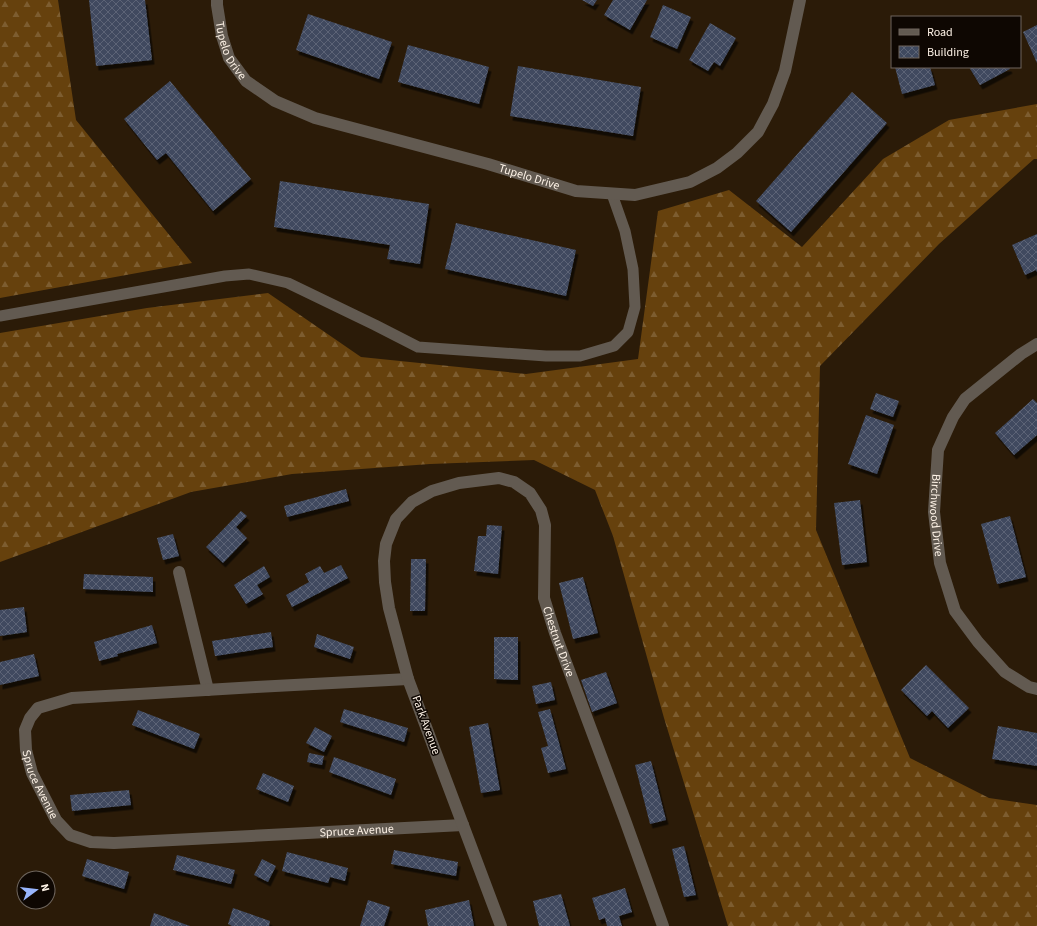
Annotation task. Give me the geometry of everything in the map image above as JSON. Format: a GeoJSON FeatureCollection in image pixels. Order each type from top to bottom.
{"type":"FeatureCollection","features":[{"type":"Feature","properties":{"kind":"street","name":"Tupelo Drive"},"geometry":{"type":"LineString","coordinates":[[217,0],[222,36],[229,58],[246,81],[275,101],[315,118],[488,164],[576,191],[635,195],[690,182],[717,168],[737,153],[758,132],[773,104],[785,71],[800,0]]}},
{"type":"Feature","properties":{"kind":"street","name":"Birchwood Drive"},"geometry":{"type":"LineString","coordinates":[[1037,344],[1021,354],[965,399],[954,416],[938,450],[934,512],[940,563],[955,611],[978,642],[1005,672],[1029,687],[1037,689]]}},
{"type":"Feature","properties":{"kind":"street","name":"Chestnut Drive"},"geometry":{"type":"LineString","coordinates":[[396,519],[412,502],[432,491],[459,483],[499,478],[514,482],[530,493],[541,510],[545,525],[544,598],[555,633],[663,926]]}},
{"type":"Feature","properties":{"kind":"street","name":"Park Avenue"},"geometry":{"type":"LineString","coordinates":[[396,519],[386,544],[384,561],[385,582],[389,608],[408,679],[501,926]]}},
{"type":"Feature","properties":{"kind":"street"},"geometry":{"type":"LineString","coordinates":[[178,572],[208,690]]}},
{"type":"Feature","properties":{"kind":"street","name":"Spruce Avenue"},"geometry":{"type":"LineString","coordinates":[[408,679],[72,698],[38,708],[30,718],[25,730],[26,750],[32,773],[56,820],[70,835],[91,842],[114,843],[463,825]]}},
{"type":"Feature","properties":{"kind":"lane"},"geometry":{"type":"LineString","coordinates":[[0,316],[225,276],[249,274],[288,283],[418,346],[546,356],[580,356],[614,346],[628,332],[635,307],[633,269],[625,231],[612,194]]}},
{"type":"Feature","properties":{"kind":"green space"},"geometry":{"type":"Polygon","coordinates":[[[0,0],[58,0],[76,120],[192,263],[0,298],[0,0]]]}},
{"type":"Feature","properties":{"kind":"green space"},"geometry":{"type":"Polygon","coordinates":[[[1037,104],[1037,159],[1034,159],[939,244],[820,366],[816,530],[910,758],[989,798],[1037,805],[1037,926],[728,926],[664,718],[613,536],[595,490],[534,460],[430,464],[292,474],[191,492],[0,562],[0,333],[147,308],[268,293],[361,357],[526,374],[638,359],[658,211],[729,190],[802,247],[883,159],[949,120],[1037,104]]]}},
{"type":"Feature","properties":{"kind":"building"},"geometry":{"type":"Polygon","coordinates":[[[89,0],[145,0],[152,60],[96,66],[89,0]]]}},
{"type":"Feature","properties":{"kind":"building"},"geometry":{"type":"Polygon","coordinates":[[[582,0],[597,0],[593,6],[582,0]]]}},
{"type":"Feature","properties":{"kind":"building"},"geometry":{"type":"Polygon","coordinates":[[[613,0],[647,0],[630,30],[604,15],[613,0]]]}},
{"type":"Feature","properties":{"kind":"building"},"geometry":{"type":"Polygon","coordinates":[[[663,5],[691,17],[677,49],[650,37],[663,5]]]}},
{"type":"Feature","properties":{"kind":"building"},"geometry":{"type":"Polygon","coordinates":[[[308,14],[392,42],[379,79],[296,50],[308,14]]]}},
{"type":"Feature","properties":{"kind":"building"},"geometry":{"type":"Polygon","coordinates":[[[710,23],[736,38],[720,66],[714,62],[708,71],[689,60],[710,23]]]}},
{"type":"Feature","properties":{"kind":"building"},"geometry":{"type":"Polygon","coordinates":[[[1037,25],[1037,63],[1023,32],[1037,25]]]}},
{"type":"Feature","properties":{"kind":"building"},"geometry":{"type":"Polygon","coordinates":[[[408,45],[489,67],[479,104],[398,82],[408,45]]]}},
{"type":"Feature","properties":{"kind":"building"},"geometry":{"type":"Polygon","coordinates":[[[518,66],[641,87],[633,136],[510,116],[518,66]]]}},
{"type":"Feature","properties":{"kind":"building"},"geometry":{"type":"Polygon","coordinates":[[[895,68],[930,68],[935,85],[902,94],[895,68]]]}},
{"type":"Feature","properties":{"kind":"building"},"geometry":{"type":"Polygon","coordinates":[[[970,68],[1010,68],[1010,69],[980,85],[970,68]]]}},
{"type":"Feature","properties":{"kind":"building"},"geometry":{"type":"Polygon","coordinates":[[[170,81],[251,179],[213,211],[166,153],[157,160],[124,119],[170,81]]]}},
{"type":"Feature","properties":{"kind":"building"},"geometry":{"type":"Polygon","coordinates":[[[852,92],[887,123],[791,232],[756,201],[852,92]]]}},
{"type":"Feature","properties":{"kind":"building"},"geometry":{"type":"Polygon","coordinates":[[[280,181],[429,204],[420,264],[387,259],[390,245],[274,227],[280,181]]]}},
{"type":"Feature","properties":{"kind":"building"},"geometry":{"type":"Polygon","coordinates":[[[456,223],[576,250],[566,296],[445,269],[456,223]]]}},
{"type":"Feature","properties":{"kind":"building"},"geometry":{"type":"Polygon","coordinates":[[[1037,234],[1037,272],[1036,270],[1025,275],[1012,245],[1037,234]]]}},
{"type":"Feature","properties":{"kind":"building"},"geometry":{"type":"Polygon","coordinates":[[[876,393],[899,401],[893,417],[870,409],[876,393]]]}},
{"type":"Feature","properties":{"kind":"building"},"geometry":{"type":"Polygon","coordinates":[[[1033,399],[1037,403],[1037,435],[1014,455],[995,433],[1033,399]]]}},
{"type":"Feature","properties":{"kind":"building"},"geometry":{"type":"Polygon","coordinates":[[[866,415],[894,425],[877,474],[848,464],[866,415]]]}},
{"type":"Feature","properties":{"kind":"building"},"geometry":{"type":"Polygon","coordinates":[[[346,489],[349,501],[287,517],[284,506],[346,489]]]}},
{"type":"Feature","properties":{"kind":"building"},"geometry":{"type":"Polygon","coordinates":[[[860,500],[867,562],[842,565],[834,503],[860,500]]]}},
{"type":"Feature","properties":{"kind":"building"},"geometry":{"type":"Polygon","coordinates":[[[241,511],[247,516],[236,527],[247,538],[223,563],[206,547],[241,511]]]}},
{"type":"Feature","properties":{"kind":"building"},"geometry":{"type":"Polygon","coordinates":[[[1010,516],[1026,577],[997,584],[981,524],[1010,516]]]}},
{"type":"Feature","properties":{"kind":"building"},"geometry":{"type":"Polygon","coordinates":[[[487,525],[502,526],[498,574],[474,571],[478,536],[486,536],[487,525]]]}},
{"type":"Feature","properties":{"kind":"building"},"geometry":{"type":"Polygon","coordinates":[[[173,534],[179,556],[163,560],[157,538],[173,534]]]}},
{"type":"Feature","properties":{"kind":"building"},"geometry":{"type":"Polygon","coordinates":[[[411,559],[426,559],[425,611],[410,611],[411,559]]]}},
{"type":"Feature","properties":{"kind":"building"},"geometry":{"type":"Polygon","coordinates":[[[341,565],[348,578],[292,607],[286,595],[309,582],[305,574],[320,566],[324,573],[341,565]]]}},
{"type":"Feature","properties":{"kind":"building"},"geometry":{"type":"Polygon","coordinates":[[[264,566],[270,577],[257,585],[263,594],[246,604],[234,585],[264,566]]]}},
{"type":"Feature","properties":{"kind":"building"},"geometry":{"type":"Polygon","coordinates":[[[84,574],[153,577],[153,592],[83,589],[84,574]]]}},
{"type":"Feature","properties":{"kind":"building"},"geometry":{"type":"Polygon","coordinates":[[[583,577],[598,633],[573,639],[559,583],[583,577]]]}},
{"type":"Feature","properties":{"kind":"building"},"geometry":{"type":"Polygon","coordinates":[[[24,607],[27,632],[0,636],[0,610],[24,607]]]}},
{"type":"Feature","properties":{"kind":"building"},"geometry":{"type":"Polygon","coordinates":[[[152,625],[157,643],[117,654],[118,656],[99,661],[94,642],[152,625]]]}},
{"type":"Feature","properties":{"kind":"building"},"geometry":{"type":"Polygon","coordinates":[[[271,632],[273,647],[215,656],[212,641],[271,632]]]}},
{"type":"Feature","properties":{"kind":"building"},"geometry":{"type":"Polygon","coordinates":[[[317,634],[354,647],[350,659],[314,647],[317,634]]]}},
{"type":"Feature","properties":{"kind":"building"},"geometry":{"type":"Polygon","coordinates":[[[494,637],[518,637],[518,680],[494,679],[494,637]]]}},
{"type":"Feature","properties":{"kind":"building"},"geometry":{"type":"Polygon","coordinates":[[[34,654],[39,676],[0,685],[0,662],[34,654]]]}},
{"type":"Feature","properties":{"kind":"building"},"geometry":{"type":"Polygon","coordinates":[[[926,665],[969,708],[948,728],[932,711],[927,716],[901,690],[926,665]]]}},
{"type":"Feature","properties":{"kind":"building"},"geometry":{"type":"Polygon","coordinates":[[[606,672],[617,703],[592,712],[581,680],[606,672]]]}},
{"type":"Feature","properties":{"kind":"building"},"geometry":{"type":"Polygon","coordinates":[[[551,682],[555,700],[536,704],[532,686],[551,682]]]}},
{"type":"Feature","properties":{"kind":"building"},"geometry":{"type":"Polygon","coordinates":[[[344,709],[408,728],[404,742],[340,722],[344,709]]]}},
{"type":"Feature","properties":{"kind":"building"},"geometry":{"type":"Polygon","coordinates":[[[550,709],[566,769],[548,773],[541,748],[548,746],[538,712],[550,709]]]}},
{"type":"Feature","properties":{"kind":"building"},"geometry":{"type":"Polygon","coordinates":[[[138,710],[200,734],[194,749],[132,725],[138,710]]]}},
{"type":"Feature","properties":{"kind":"building"},"geometry":{"type":"Polygon","coordinates":[[[488,723],[500,790],[481,793],[469,727],[488,723]]]}},
{"type":"Feature","properties":{"kind":"building"},"geometry":{"type":"Polygon","coordinates":[[[998,726],[1037,733],[1037,766],[992,759],[998,726]]]}},
{"type":"Feature","properties":{"kind":"building"},"geometry":{"type":"Polygon","coordinates":[[[315,727],[332,736],[324,752],[306,743],[315,727]]]}},
{"type":"Feature","properties":{"kind":"building"},"geometry":{"type":"Polygon","coordinates":[[[309,753],[324,756],[322,765],[307,762],[309,753]]]}},
{"type":"Feature","properties":{"kind":"building"},"geometry":{"type":"Polygon","coordinates":[[[334,757],[396,779],[391,795],[329,772],[334,757]]]}},
{"type":"Feature","properties":{"kind":"building"},"geometry":{"type":"Polygon","coordinates":[[[651,761],[666,820],[650,824],[635,765],[651,761]]]}},
{"type":"Feature","properties":{"kind":"building"},"geometry":{"type":"Polygon","coordinates":[[[263,773],[294,786],[288,802],[256,789],[263,773]]]}},
{"type":"Feature","properties":{"kind":"building"},"geometry":{"type":"Polygon","coordinates":[[[129,790],[131,805],[72,811],[70,795],[129,790]]]}},
{"type":"Feature","properties":{"kind":"building"},"geometry":{"type":"Polygon","coordinates":[[[684,846],[696,895],[684,897],[672,849],[684,846]]]}},
{"type":"Feature","properties":{"kind":"building"},"geometry":{"type":"Polygon","coordinates":[[[394,850],[458,862],[456,876],[391,864],[394,850]]]}},
{"type":"Feature","properties":{"kind":"building"},"geometry":{"type":"Polygon","coordinates":[[[287,852],[348,868],[345,881],[330,877],[328,883],[282,871],[287,852]]]}},
{"type":"Feature","properties":{"kind":"building"},"geometry":{"type":"Polygon","coordinates":[[[177,855],[235,870],[231,884],[173,870],[177,855]]]}},
{"type":"Feature","properties":{"kind":"building"},"geometry":{"type":"Polygon","coordinates":[[[87,859],[129,872],[124,889],[82,876],[87,859]]]}},
{"type":"Feature","properties":{"kind":"building"},"geometry":{"type":"Polygon","coordinates":[[[262,859],[276,866],[268,882],[254,875],[262,859]]]}},
{"type":"Feature","properties":{"kind":"building"},"geometry":{"type":"Polygon","coordinates":[[[625,888],[632,912],[619,916],[622,926],[607,926],[605,918],[599,920],[592,898],[625,888]]]}},
{"type":"Feature","properties":{"kind":"building"},"geometry":{"type":"Polygon","coordinates":[[[561,894],[570,926],[539,926],[533,901],[561,894]]]}},
{"type":"Feature","properties":{"kind":"building"},"geometry":{"type":"Polygon","coordinates":[[[368,900],[390,907],[384,926],[360,926],[368,900]]]}},
{"type":"Feature","properties":{"kind":"building"},"geometry":{"type":"Polygon","coordinates":[[[469,900],[474,926],[428,926],[425,910],[469,900]]]}},
{"type":"Feature","properties":{"kind":"building"},"geometry":{"type":"Polygon","coordinates":[[[233,908],[270,921],[269,926],[232,926],[228,924],[233,908]]]}},
{"type":"Feature","properties":{"kind":"building"},"geometry":{"type":"Polygon","coordinates":[[[154,913],[190,926],[150,926],[154,913]]]}}]}
